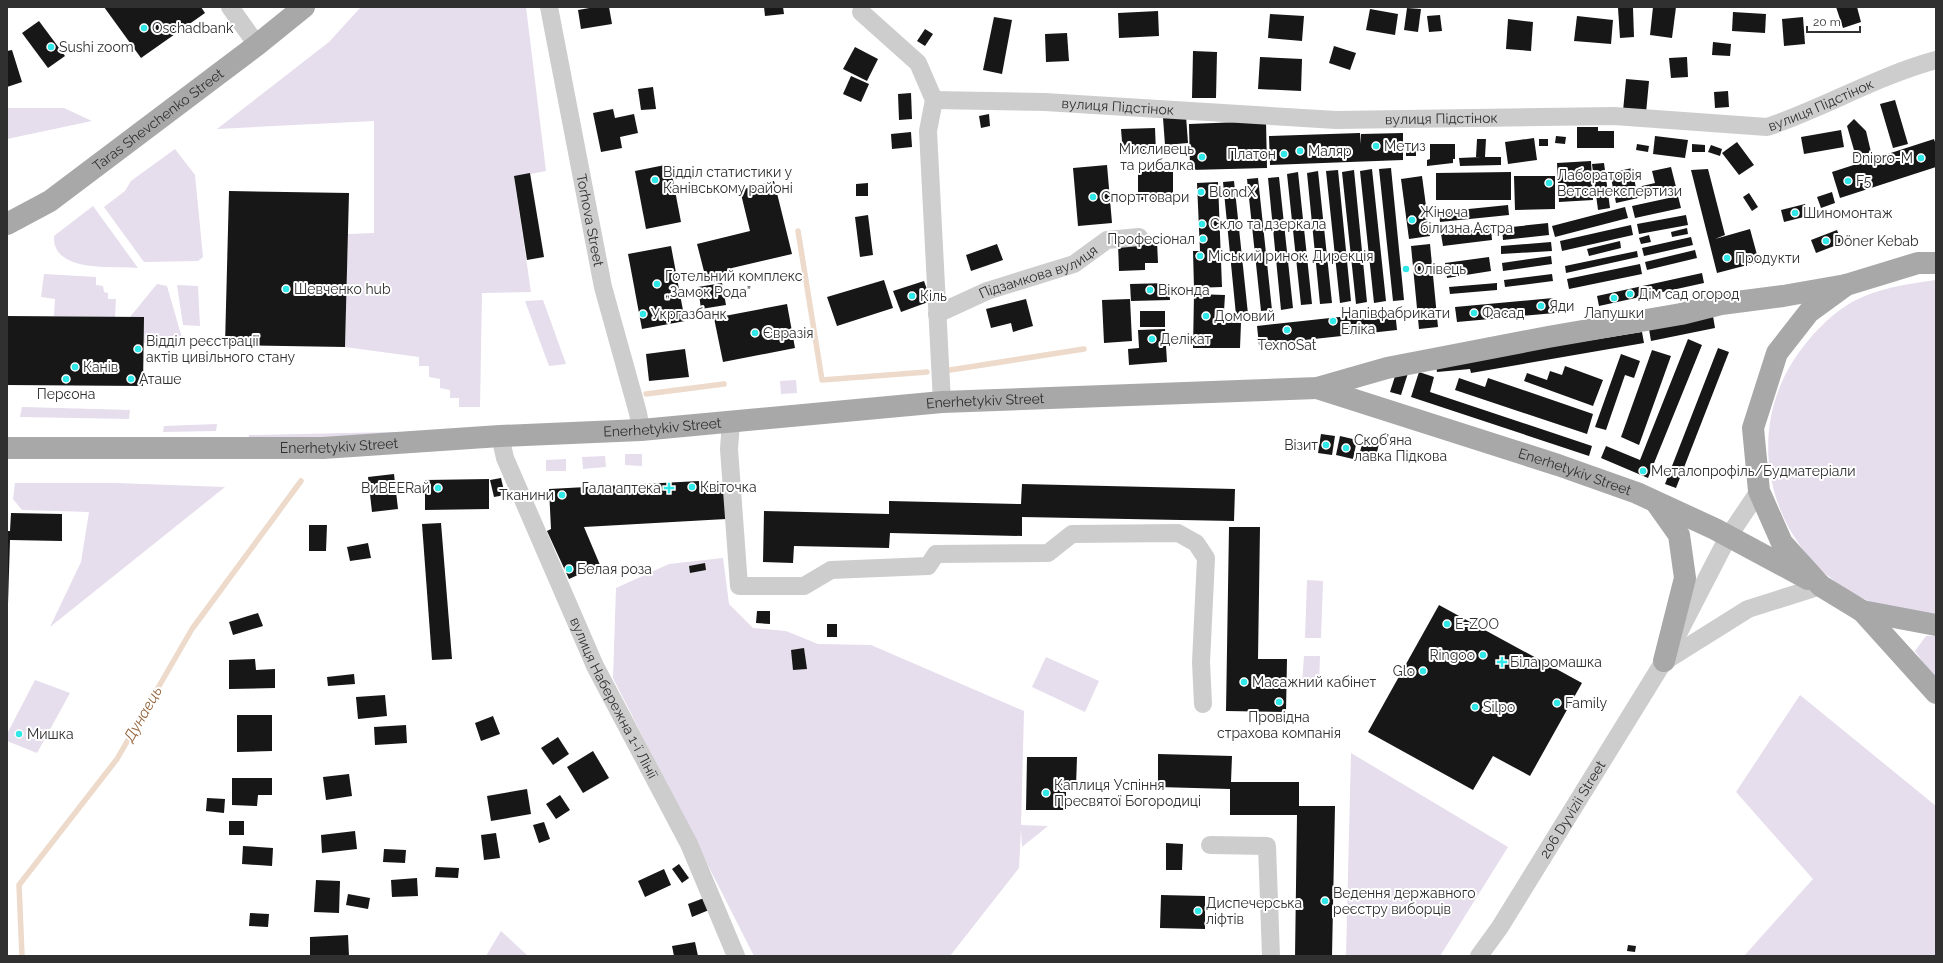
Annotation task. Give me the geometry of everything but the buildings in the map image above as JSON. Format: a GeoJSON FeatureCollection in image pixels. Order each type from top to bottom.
{"type":"FeatureCollection","features":[{"type":"Feature","properties":{"kind":"main road","name":"Taras Shevchenko Street"},"geometry":{"type":"LineString","coordinates":[[7,224],[50,201],[257,45],[304,7]]}},
{"type":"Feature","properties":{"kind":"main road"},"geometry":{"type":"LineString","coordinates":[[1930,260],[1846,285],[1809,312],[1777,353],[1753,428],[1759,491],[1782,543],[1821,586],[1862,611],[1936,693]]}},
{"type":"Feature","properties":{"kind":"main road","name":"Enerhetykiv Street"},"geometry":{"type":"LineString","coordinates":[[7,448],[323,448],[500,436],[641,430],[942,402],[1316,388],[1387,368],[1548,337],[1681,314],[1721,304],[1783,296],[1846,285]]}},
{"type":"Feature","properties":{"kind":"main road","name":"Enerhetykiv Street"},"geometry":{"type":"LineString","coordinates":[[1316,388],[1558,465],[1638,493],[1656,503],[1715,529],[1821,586]]}},
{"type":"Feature","properties":{"kind":"main road"},"geometry":{"type":"LineString","coordinates":[[1656,503],[1679,535],[1685,578],[1664,662]]}},
{"type":"Feature","properties":{"kind":"main road"},"geometry":{"type":"LineString","coordinates":[[1862,611],[1936,625]]}},
{"type":"Feature","properties":{"kind":"street"},"geometry":{"type":"LineString","coordinates":[[230,7],[257,45]]}},
{"type":"Feature","properties":{"kind":"street","name":"Torhova Street"},"geometry":{"type":"LineString","coordinates":[[549,7],[603,288],[638,413],[641,430]]}},
{"type":"Feature","properties":{"kind":"street"},"geometry":{"type":"LineString","coordinates":[[859,9],[918,63],[934,100],[928,131],[942,402]]}},
{"type":"Feature","properties":{"kind":"street","name":"вулиця Підстінок"},"geometry":{"type":"LineString","coordinates":[[934,100],[1045,102],[1336,120],[1614,116],[1766,127],[1788,120],[1908,68],[1936,60]]}},
{"type":"Feature","properties":{"kind":"street","name":"Підзамкова вулиця"},"geometry":{"type":"LineString","coordinates":[[937,314],[988,291],[1074,264],[1107,240],[1139,237]]}},
{"type":"Feature","properties":{"kind":"street"},"geometry":{"type":"LineString","coordinates":[[731,422],[729,449],[739,586],[804,586],[831,570],[928,566],[936,554],[1048,552],[1072,534],[1178,533],[1196,543],[1206,558],[1201,662],[1204,704]]}},
{"type":"Feature","properties":{"kind":"street","name":"вулиця Набережна 1-ї Лінії"},"geometry":{"type":"LineString","coordinates":[[500,436],[505,458],[595,666],[689,844],[736,956]]}},
{"type":"Feature","properties":{"kind":"street","name":"206 Dyvizii Street"},"geometry":{"type":"LineString","coordinates":[[1479,956],[1500,926],[1664,662],[1728,537],[1759,491]]}},
{"type":"Feature","properties":{"kind":"street","name":"206 Dyvizii Street"},"geometry":{"type":"LineString","coordinates":[[1664,662],[1748,609],[1821,586]]}},
{"type":"Feature","properties":{"kind":"street"},"geometry":{"type":"LineString","coordinates":[[1210,845],[1267,846],[1271,956]]}},
{"type":"Feature","properties":{"kind":"shaded area"},"geometry":{"type":"Polygon","coordinates":[[[361,7],[526,7],[546,171],[514,177],[531,292],[482,293],[480,407],[459,407],[459,398],[450,398],[450,390],[440,388],[440,379],[429,377],[429,366],[419,366],[419,357],[345,347],[348,234],[374,233],[374,121],[217,129],[329,42],[361,7]]]}},
{"type":"Feature","properties":{"kind":"shaded area"},"geometry":{"type":"Polygon","coordinates":[[[7,108],[64,108],[92,121],[7,139],[7,108]]]}},
{"type":"Feature","properties":{"kind":"shaded area"},"geometry":{"type":"Polygon","coordinates":[[[175,149],[195,175],[203,257],[198,261],[144,262],[104,207],[125,191],[131,181],[175,149]]]}},
{"type":"Feature","properties":{"kind":"shaded area"},"geometry":{"type":"Polygon","coordinates":[[[93,206],[138,268],[99,267],[73,262],[63,256],[56,248],[54,236],[93,206]]]}},
{"type":"Feature","properties":{"kind":"shaded area"},"geometry":{"type":"Polygon","coordinates":[[[44,274],[96,277],[96,285],[103,286],[104,292],[108,293],[108,299],[116,299],[115,317],[54,316],[55,299],[41,297],[44,274]]]}},
{"type":"Feature","properties":{"kind":"shaded area"},"geometry":{"type":"Polygon","coordinates":[[[1936,280],[1936,614],[1880,605],[1869,601],[1849,591],[1820,569],[1798,542],[1781,512],[1771,479],[1768,445],[1772,411],[1784,378],[1803,347],[1819,328],[1838,311],[1862,297],[1893,287],[1936,280]]]}},
{"type":"Feature","properties":{"kind":"shaded area"},"geometry":{"type":"Polygon","coordinates":[[[157,284],[167,286],[182,338],[144,343],[130,317],[157,284]]]}},
{"type":"Feature","properties":{"kind":"shaded area"},"geometry":{"type":"Polygon","coordinates":[[[177,285],[198,286],[200,326],[183,325],[177,285]]]}},
{"type":"Feature","properties":{"kind":"shaded area"},"geometry":{"type":"Polygon","coordinates":[[[543,300],[566,364],[549,366],[525,301],[543,300]]]}},
{"type":"Feature","properties":{"kind":"shaded area"},"geometry":{"type":"Polygon","coordinates":[[[796,380],[797,393],[781,394],[780,381],[796,380]]]}},
{"type":"Feature","properties":{"kind":"shaded area"},"geometry":{"type":"Polygon","coordinates":[[[22,407],[130,410],[129,419],[20,417],[22,407]]]}},
{"type":"Feature","properties":{"kind":"shaded area"},"geometry":{"type":"Polygon","coordinates":[[[217,424],[216,431],[163,432],[164,426],[217,424]]]}},
{"type":"Feature","properties":{"kind":"shaded area"},"geometry":{"type":"Polygon","coordinates":[[[394,432],[401,437],[248,440],[249,435],[394,432]]]}},
{"type":"Feature","properties":{"kind":"shaded area"},"geometry":{"type":"Polygon","coordinates":[[[625,454],[642,454],[642,466],[625,465],[625,454]]]}},
{"type":"Feature","properties":{"kind":"shaded area"},"geometry":{"type":"Polygon","coordinates":[[[605,456],[606,467],[583,469],[582,457],[605,456]]]}},
{"type":"Feature","properties":{"kind":"shaded area"},"geometry":{"type":"Polygon","coordinates":[[[566,459],[566,471],[546,471],[546,460],[566,459]]]}},
{"type":"Feature","properties":{"kind":"shaded area"},"geometry":{"type":"Polygon","coordinates":[[[15,483],[116,483],[225,487],[50,627],[81,562],[89,512],[22,510],[13,499],[15,483]]]}},
{"type":"Feature","properties":{"kind":"shaded area"},"geometry":{"type":"Polygon","coordinates":[[[723,558],[729,604],[753,628],[786,631],[818,644],[871,645],[1024,711],[1021,825],[1048,826],[1022,847],[1021,829],[1019,868],[950,956],[754,956],[613,678],[616,588],[669,564],[723,558]]]}},
{"type":"Feature","properties":{"kind":"shaded area"},"geometry":{"type":"Polygon","coordinates":[[[1307,580],[1323,581],[1321,638],[1305,638],[1307,580]]]}},
{"type":"Feature","properties":{"kind":"shaded area"},"geometry":{"type":"Polygon","coordinates":[[[1926,636],[1936,636],[1936,677],[1926,667],[1915,651],[1926,636]]]}},
{"type":"Feature","properties":{"kind":"shaded area"},"geometry":{"type":"Polygon","coordinates":[[[1304,656],[1320,656],[1319,683],[1302,683],[1304,656]]]}},
{"type":"Feature","properties":{"kind":"shaded area"},"geometry":{"type":"Polygon","coordinates":[[[1046,657],[1099,681],[1085,712],[1032,687],[1046,657]]]}},
{"type":"Feature","properties":{"kind":"shaded area"},"geometry":{"type":"Polygon","coordinates":[[[35,680],[70,693],[37,753],[7,741],[7,734],[35,680]]]}},
{"type":"Feature","properties":{"kind":"shaded area"},"geometry":{"type":"Polygon","coordinates":[[[1800,695],[1936,806],[1936,956],[1744,956],[1813,879],[1736,792],[1800,695]]]}},
{"type":"Feature","properties":{"kind":"shaded area"},"geometry":{"type":"Polygon","coordinates":[[[1351,753],[1508,847],[1440,956],[1346,956],[1351,753]]]}},
{"type":"Feature","properties":{"kind":"shaded area"},"geometry":{"type":"Polygon","coordinates":[[[501,931],[528,956],[486,956],[501,931]]]}},
{"type":"Feature","properties":{"kind":"waterway"},"geometry":{"type":"LineString","coordinates":[[798,231],[822,380],[927,372]]}},
{"type":"Feature","properties":{"kind":"waterway"},"geometry":{"type":"LineString","coordinates":[[950,370],[1084,349]]}},
{"type":"Feature","properties":{"kind":"waterway"},"geometry":{"type":"LineString","coordinates":[[646,394],[724,384]]}},
{"type":"Feature","properties":{"kind":"waterway","name":"Дунаець"},"geometry":{"type":"LineString","coordinates":[[22,956],[19,885],[117,759],[192,629],[301,481]]}},
{"type":"Feature","properties":{"kind":"place","name":"Oschadbank"},"geometry":{"type":"Point","coordinates":[144,28]}},
{"type":"Feature","properties":{"kind":"place","name":"Sushi zoom"},"geometry":{"type":"Point","coordinates":[51,47]}},
{"type":"Feature","properties":{"kind":"place","name":"Метиз"},"geometry":{"type":"Point","coordinates":[1376,146]}},
{"type":"Feature","properties":{"kind":"place","name":"Маляр"},"geometry":{"type":"Point","coordinates":[1300,151]}},
{"type":"Feature","properties":{"kind":"place","name":"Платон"},"geometry":{"type":"Point","coordinates":[1284,154]}},
{"type":"Feature","properties":{"kind":"place","name":"Мисливець та рибалка"},"geometry":{"type":"Point","coordinates":[1202,157]}},
{"type":"Feature","properties":{"kind":"place","name":"Dnipro-M"},"geometry":{"type":"Point","coordinates":[1921,158]}},
{"type":"Feature","properties":{"kind":"place","name":"Відділ статистики у Канівському районі"},"geometry":{"type":"Point","coordinates":[655,180]}},
{"type":"Feature","properties":{"kind":"place","name":"F5"},"geometry":{"type":"Point","coordinates":[1848,181]}},
{"type":"Feature","properties":{"kind":"place","name":"Лабораторія Ветсанекспертизи"},"geometry":{"type":"Point","coordinates":[1549,183]}},
{"type":"Feature","properties":{"kind":"place","name":"BlondX"},"geometry":{"type":"Point","coordinates":[1201,192]}},
{"type":"Feature","properties":{"kind":"place","name":"Спорттовари"},"geometry":{"type":"Point","coordinates":[1093,197]}},
{"type":"Feature","properties":{"kind":"place","name":"Шиномонтаж"},"geometry":{"type":"Point","coordinates":[1795,213]}},
{"type":"Feature","properties":{"kind":"place","name":"Жіноча білизна Астра"},"geometry":{"type":"Point","coordinates":[1412,220]}},
{"type":"Feature","properties":{"kind":"place","name":"Скло та дзеркала"},"geometry":{"type":"Point","coordinates":[1202,224]}},
{"type":"Feature","properties":{"kind":"place","name":"Професіонал"},"geometry":{"type":"Point","coordinates":[1203,239]}},
{"type":"Feature","properties":{"kind":"place","name":"Döner Kebab"},"geometry":{"type":"Point","coordinates":[1826,241]}},
{"type":"Feature","properties":{"kind":"place","name":"Міський ринок. Дирекція"},"geometry":{"type":"Point","coordinates":[1200,256]}},
{"type":"Feature","properties":{"kind":"place","name":"Продукти"},"geometry":{"type":"Point","coordinates":[1727,258]}},
{"type":"Feature","properties":{"kind":"place","name":"Олівець"},"geometry":{"type":"Point","coordinates":[1406,269]}},
{"type":"Feature","properties":{"kind":"place","name":"Готельний комплекс „Замок Рода”"},"geometry":{"type":"Point","coordinates":[657,284]}},
{"type":"Feature","properties":{"kind":"place","name":"Шевченко hub"},"geometry":{"type":"Point","coordinates":[286,289]}},
{"type":"Feature","properties":{"kind":"place","name":"Віконда"},"geometry":{"type":"Point","coordinates":[1150,290]}},
{"type":"Feature","properties":{"kind":"place","name":"Дім сад огород"},"geometry":{"type":"Point","coordinates":[1630,294]}},
{"type":"Feature","properties":{"kind":"place","name":"Кіль"},"geometry":{"type":"Point","coordinates":[912,296]}},
{"type":"Feature","properties":{"kind":"place","name":"Лапушки"},"geometry":{"type":"Point","coordinates":[1614,298]}},
{"type":"Feature","properties":{"kind":"place","name":"Яди"},"geometry":{"type":"Point","coordinates":[1541,306]}},
{"type":"Feature","properties":{"kind":"place","name":"Фасад"},"geometry":{"type":"Point","coordinates":[1474,313]}},
{"type":"Feature","properties":{"kind":"place","name":"Укргазбанк"},"geometry":{"type":"Point","coordinates":[643,314]}},
{"type":"Feature","properties":{"kind":"place","name":"Домовий"},"geometry":{"type":"Point","coordinates":[1206,316]}},
{"type":"Feature","properties":{"kind":"place","name":"Напівфабрикати Еліка"},"geometry":{"type":"Point","coordinates":[1333,321]}},
{"type":"Feature","properties":{"kind":"place","name":"TexnoSat"},"geometry":{"type":"Point","coordinates":[1287,330]}},
{"type":"Feature","properties":{"kind":"place","name":"Євразія"},"geometry":{"type":"Point","coordinates":[755,333]}},
{"type":"Feature","properties":{"kind":"place","name":"Делікат"},"geometry":{"type":"Point","coordinates":[1152,339]}},
{"type":"Feature","properties":{"kind":"place","name":"Відділ реєстрації актів цивільного стану"},"geometry":{"type":"Point","coordinates":[138,349]}},
{"type":"Feature","properties":{"kind":"place","name":"Канів"},"geometry":{"type":"Point","coordinates":[75,367]}},
{"type":"Feature","properties":{"kind":"place","name":"Персона"},"geometry":{"type":"Point","coordinates":[66,379]}},
{"type":"Feature","properties":{"kind":"place","name":"Аташе"},"geometry":{"type":"Point","coordinates":[131,379]}},
{"type":"Feature","properties":{"kind":"place","name":"Візит"},"geometry":{"type":"Point","coordinates":[1326,445]}},
{"type":"Feature","properties":{"kind":"place","name":"Скоб’яна лавка Підкова"},"geometry":{"type":"Point","coordinates":[1346,448]}},
{"type":"Feature","properties":{"kind":"place","name":"Металопрофіль/Будматеріали"},"geometry":{"type":"Point","coordinates":[1643,471]}},
{"type":"Feature","properties":{"kind":"place","name":"Квіточка"},"geometry":{"type":"Point","coordinates":[692,487]}},
{"type":"Feature","properties":{"kind":"place","name":"ВиBEERай"},"geometry":{"type":"Point","coordinates":[438,488]}},
{"type":"Feature","properties":{"kind":"place","name":"Гала аптека"},"geometry":{"type":"Point","coordinates":[669,488]}},
{"type":"Feature","properties":{"kind":"place","name":"Тканини"},"geometry":{"type":"Point","coordinates":[562,495]}},
{"type":"Feature","properties":{"kind":"place","name":"Белая роза"},"geometry":{"type":"Point","coordinates":[569,569]}},
{"type":"Feature","properties":{"kind":"place","name":"E-ZOO"},"geometry":{"type":"Point","coordinates":[1447,624]}},
{"type":"Feature","properties":{"kind":"place","name":"Ringoo"},"geometry":{"type":"Point","coordinates":[1483,655]}},
{"type":"Feature","properties":{"kind":"place","name":"Біла ромашка"},"geometry":{"type":"Point","coordinates":[1502,662]}},
{"type":"Feature","properties":{"kind":"place","name":"Glo"},"geometry":{"type":"Point","coordinates":[1423,671]}},
{"type":"Feature","properties":{"kind":"place","name":"Масажний кабінет"},"geometry":{"type":"Point","coordinates":[1244,682]}},
{"type":"Feature","properties":{"kind":"place","name":"Провідна страхова компанія"},"geometry":{"type":"Point","coordinates":[1279,702]}},
{"type":"Feature","properties":{"kind":"place","name":"Family"},"geometry":{"type":"Point","coordinates":[1557,703]}},
{"type":"Feature","properties":{"kind":"place","name":"Silpo"},"geometry":{"type":"Point","coordinates":[1475,707]}},
{"type":"Feature","properties":{"kind":"place","name":"Мишка"},"geometry":{"type":"Point","coordinates":[19,734]}},
{"type":"Feature","properties":{"kind":"place","name":"Каплиця Успіння Пресвятої Богородиці"},"geometry":{"type":"Point","coordinates":[1046,793]}},
{"type":"Feature","properties":{"kind":"place","name":"Ведення державного реєстру виборців"},"geometry":{"type":"Point","coordinates":[1325,901]}},
{"type":"Feature","properties":{"kind":"place","name":"Диспечерська ліфтів"},"geometry":{"type":"Point","coordinates":[1198,911]}}]}
